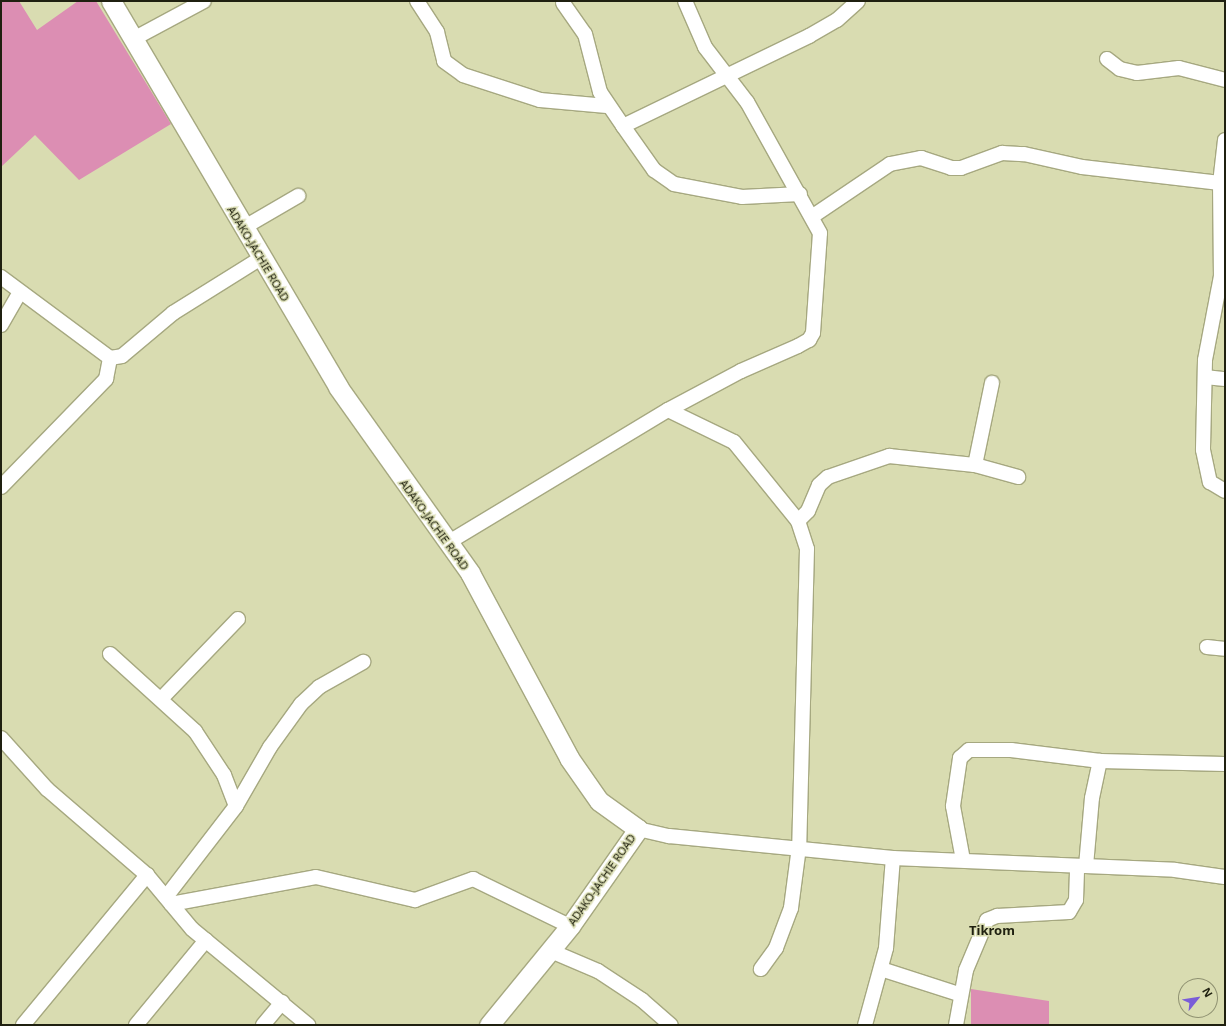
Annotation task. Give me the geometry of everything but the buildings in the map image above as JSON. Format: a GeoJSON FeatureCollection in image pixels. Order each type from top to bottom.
{"type":"FeatureCollection","features":[{"type":"Feature","properties":{"kind":"street","name":"ADAKO-JACHIE ROAD"},"geometry":{"type":"LineString","coordinates":[[111,1],[135,38],[243,228],[338,387],[404,484],[449,542],[568,758],[599,801],[638,829],[551,951],[489,1025]]}},
{"type":"Feature","properties":{"kind":"street"},"geometry":{"type":"LineString","coordinates":[[135,38],[204,1]]}},
{"type":"Feature","properties":{"kind":"street"},"geometry":{"type":"LineString","coordinates":[[417,1],[438,32],[444,61],[463,75],[540,100],[607,106]]}},
{"type":"Feature","properties":{"kind":"street"},"geometry":{"type":"LineString","coordinates":[[449,542],[668,410],[741,370],[809,340],[818,301],[821,242],[813,216],[747,102],[705,46],[685,1]]}},
{"type":"Feature","properties":{"kind":"street"},"geometry":{"type":"LineString","coordinates":[[623,126],[726,74],[809,36],[837,20],[858,1]]}},
{"type":"Feature","properties":{"kind":"street"},"geometry":{"type":"LineString","coordinates":[[563,3],[585,34],[607,106],[654,170],[674,184],[742,197],[800,194]]}},
{"type":"Feature","properties":{"kind":"street"},"geometry":{"type":"LineString","coordinates":[[1107,59],[1120,69],[1137,73],[1179,68],[1225,80]]}},
{"type":"Feature","properties":{"kind":"street"},"geometry":{"type":"LineString","coordinates":[[1225,140],[1223,183],[1223,276],[1204,360],[1206,469],[1210,482],[1225,491]]}},
{"type":"Feature","properties":{"kind":"street"},"geometry":{"type":"LineString","coordinates":[[813,216],[871,174],[890,164],[921,158],[951,168],[1002,153],[1024,154],[1082,167],[1223,183]]}},
{"type":"Feature","properties":{"kind":"street"},"geometry":{"type":"LineString","coordinates":[[243,228],[298,196]]}},
{"type":"Feature","properties":{"kind":"street"},"geometry":{"type":"LineString","coordinates":[[1,277],[110,358],[122,356],[173,313],[261,258]]}},
{"type":"Feature","properties":{"kind":"street"},"geometry":{"type":"LineString","coordinates":[[1,325],[20,292]]}},
{"type":"Feature","properties":{"kind":"street"},"geometry":{"type":"LineString","coordinates":[[1,487],[106,379],[110,358]]}},
{"type":"Feature","properties":{"kind":"street"},"geometry":{"type":"LineString","coordinates":[[1205,377],[1225,379]]}},
{"type":"Feature","properties":{"kind":"street"},"geometry":{"type":"LineString","coordinates":[[975,465],[992,383]]}},
{"type":"Feature","properties":{"kind":"street"},"geometry":{"type":"LineString","coordinates":[[668,410],[734,442],[798,521],[807,549],[799,847],[791,908],[776,948],[761,969]]}},
{"type":"Feature","properties":{"kind":"street"},"geometry":{"type":"LineString","coordinates":[[798,521],[808,511],[819,485],[841,470],[889,456],[975,465],[1018,477]]}},
{"type":"Feature","properties":{"kind":"street"},"geometry":{"type":"LineString","coordinates":[[161,699],[238,619]]}},
{"type":"Feature","properties":{"kind":"street"},"geometry":{"type":"LineString","coordinates":[[1207,647],[1225,649]]}},
{"type":"Feature","properties":{"kind":"street"},"geometry":{"type":"LineString","coordinates":[[110,654],[161,699],[209,749],[236,806]]}},
{"type":"Feature","properties":{"kind":"street"},"geometry":{"type":"LineString","coordinates":[[168,901],[236,806],[270,747],[301,704],[319,687],[362,662]]}},
{"type":"Feature","properties":{"kind":"street"},"geometry":{"type":"LineString","coordinates":[[1,738],[47,789],[147,876],[168,901],[206,940],[308,1025]]}},
{"type":"Feature","properties":{"kind":"street"},"geometry":{"type":"LineString","coordinates":[[963,860],[953,806],[960,758],[969,750],[1011,750],[1100,761],[1225,764]]}},
{"type":"Feature","properties":{"kind":"street"},"geometry":{"type":"LineString","coordinates":[[956,1025],[959,994],[986,920],[997,916],[1069,912],[1076,900],[1092,798],[1100,761]]}},
{"type":"Feature","properties":{"kind":"street"},"geometry":{"type":"LineString","coordinates":[[638,829],[669,836],[799,847],[894,858],[1174,870],[1225,877]]}},
{"type":"Feature","properties":{"kind":"street"},"geometry":{"type":"LineString","coordinates":[[865,1025],[882,969],[894,858]]}},
{"type":"Feature","properties":{"kind":"street"},"geometry":{"type":"LineString","coordinates":[[23,1025],[147,876]]}},
{"type":"Feature","properties":{"kind":"street"},"geometry":{"type":"LineString","coordinates":[[168,901],[316,878],[415,900],[472,880],[570,926]]}},
{"type":"Feature","properties":{"kind":"street"},"geometry":{"type":"LineString","coordinates":[[136,1025],[206,940]]}},
{"type":"Feature","properties":{"kind":"street"},"geometry":{"type":"LineString","coordinates":[[551,951],[598,971],[642,1000],[671,1025]]}},
{"type":"Feature","properties":{"kind":"street"},"geometry":{"type":"LineString","coordinates":[[882,969],[959,994]]}},
{"type":"Feature","properties":{"kind":"street"},"geometry":{"type":"LineString","coordinates":[[263,1025],[282,1002]]}},
{"type":"Feature","properties":{"kind":"shaded area"},"geometry":{"type":"Polygon","coordinates":[[[1,1],[19,1],[37,30],[78,1],[96,1],[171,124],[79,180],[35,135],[1,167],[1,1]]]}},
{"type":"Feature","properties":{"kind":"shaded area"},"geometry":{"type":"Polygon","coordinates":[[[971,989],[1049,1001],[1049,1025],[971,1025],[971,989]]]}},
{"type":"Feature","properties":{"kind":"district","name":"Tikrom"},"geometry":{"type":"Point","coordinates":[992,930]}}]}
